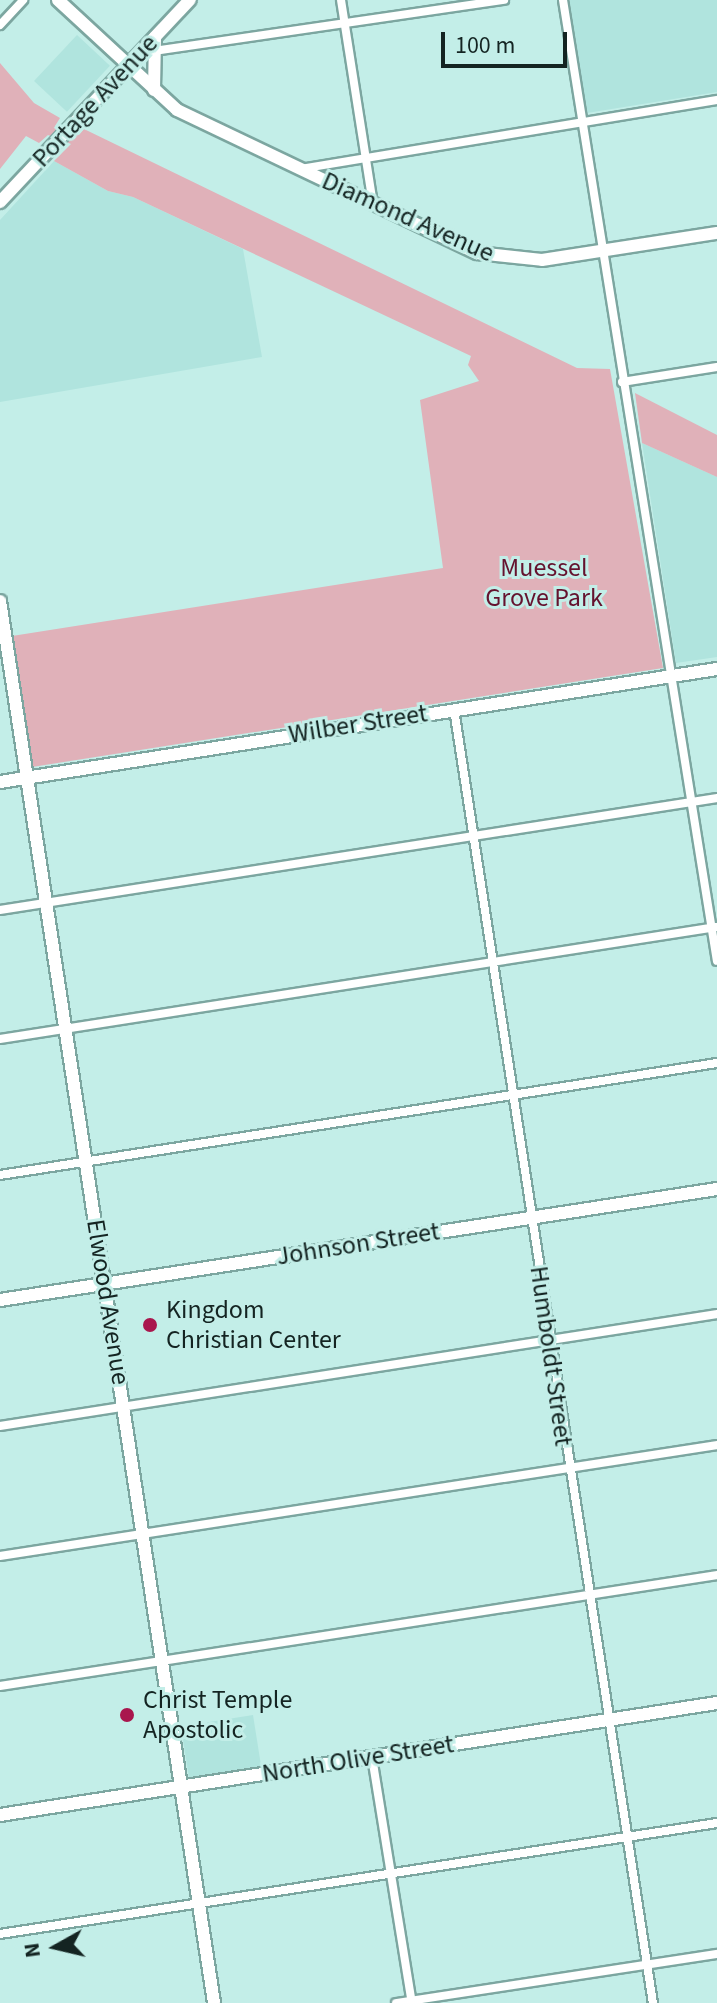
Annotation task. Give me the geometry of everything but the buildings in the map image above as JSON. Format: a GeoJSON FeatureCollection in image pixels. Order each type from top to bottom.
{"type":"FeatureCollection","features":[{"type":"Feature","properties":{"kind":"street"},"geometry":{"type":"LineString","coordinates":[[0,25],[23,0]]}},
{"type":"Feature","properties":{"kind":"street","name":"Diamond Avenue"},"geometry":{"type":"LineString","coordinates":[[58,0],[154,90],[191,118],[373,205],[491,257],[523,261],[717,233]]}},
{"type":"Feature","properties":{"kind":"street","name":"Portage Avenue"},"geometry":{"type":"LineString","coordinates":[[0,202],[128,65],[146,54],[155,37],[190,0]]}},
{"type":"Feature","properties":{"kind":"street"},"geometry":{"type":"LineString","coordinates":[[341,0],[373,205]]}},
{"type":"Feature","properties":{"kind":"street"},"geometry":{"type":"LineString","coordinates":[[154,90],[146,54],[504,0]]}},
{"type":"Feature","properties":{"kind":"street"},"geometry":{"type":"LineString","coordinates":[[563,0],[622,382],[714,927],[717,961]]}},
{"type":"Feature","properties":{"kind":"street"},"geometry":{"type":"LineString","coordinates":[[300,169],[717,100]]}},
{"type":"Feature","properties":{"kind":"street"},"geometry":{"type":"LineString","coordinates":[[622,382],[717,367]]}},
{"type":"Feature","properties":{"kind":"street","name":"Elwood Avenue"},"geometry":{"type":"LineString","coordinates":[[0,601],[5,661],[47,903],[214,2003]]}},
{"type":"Feature","properties":{"kind":"street","name":"Wilber Street"},"geometry":{"type":"LineString","coordinates":[[0,782],[717,669]]}},
{"type":"Feature","properties":{"kind":"street","name":"Humboldt Street"},"geometry":{"type":"LineString","coordinates":[[454,709],[568,1468],[653,2003]]}},
{"type":"Feature","properties":{"kind":"street"},"geometry":{"type":"LineString","coordinates":[[0,910],[717,798]]}},
{"type":"Feature","properties":{"kind":"street"},"geometry":{"type":"LineString","coordinates":[[0,1039],[714,927]]}},
{"type":"Feature","properties":{"kind":"street"},"geometry":{"type":"LineString","coordinates":[[0,1175],[717,1063]]}},
{"type":"Feature","properties":{"kind":"street","name":"Johnson Street"},"geometry":{"type":"LineString","coordinates":[[0,1300],[717,1189]]}},
{"type":"Feature","properties":{"kind":"street"},"geometry":{"type":"LineString","coordinates":[[0,1426],[717,1314]]}},
{"type":"Feature","properties":{"kind":"street"},"geometry":{"type":"LineString","coordinates":[[0,1556],[717,1445]]}},
{"type":"Feature","properties":{"kind":"street"},"geometry":{"type":"LineString","coordinates":[[0,1686],[717,1575]]}},
{"type":"Feature","properties":{"kind":"street","name":"North Olive Street"},"geometry":{"type":"LineString","coordinates":[[0,1815],[717,1703]]}},
{"type":"Feature","properties":{"kind":"street"},"geometry":{"type":"LineString","coordinates":[[372,1757],[412,2002]]}},
{"type":"Feature","properties":{"kind":"street"},"geometry":{"type":"LineString","coordinates":[[0,1934],[717,1823]]}},
{"type":"Feature","properties":{"kind":"street"},"geometry":{"type":"LineString","coordinates":[[396,2003],[717,1954]]}},
{"type":"Feature","properties":{"kind":"shaded area"},"geometry":{"type":"Polygon","coordinates":[[[568,0],[717,0],[717,92],[587,113],[568,0]]]}},
{"type":"Feature","properties":{"kind":"shaded area"},"geometry":{"type":"Polygon","coordinates":[[[77,35],[110,66],[67,112],[34,81],[77,35]]]}},
{"type":"Feature","properties":{"kind":"shaded area"},"geometry":{"type":"Polygon","coordinates":[[[54,161],[108,191],[133,197],[243,249],[262,357],[0,402],[0,220],[54,161]]]}},
{"type":"Feature","properties":{"kind":"shaded area"},"geometry":{"type":"Polygon","coordinates":[[[642,443],[717,477],[717,657],[676,663],[642,443]]]}},
{"type":"Feature","properties":{"kind":"shaded area"},"geometry":{"type":"Polygon","coordinates":[[[253,1715],[261,1767],[189,1779],[181,1726],[253,1715]]]}},
{"type":"Feature","properties":{"kind":"green space","name":"Muessel Grove Park"},"geometry":{"type":"Polygon","coordinates":[[[0,63],[34,103],[60,118],[55,126],[79,135],[84,129],[577,368],[610,369],[663,668],[32,767],[12,636],[443,568],[420,400],[479,381],[468,365],[471,356],[133,197],[108,191],[54,161],[71,144],[48,135],[39,143],[26,136],[0,169],[0,63]]]}},
{"type":"Feature","properties":{"kind":"green space"},"geometry":{"type":"Polygon","coordinates":[[[635,393],[717,435],[717,477],[642,443],[635,393]]]}},
{"type":"Feature","properties":{"kind":"place","name":"Kingdom Christian Center"},"geometry":{"type":"Point","coordinates":[150,1325]}},
{"type":"Feature","properties":{"kind":"place","name":"Christ Temple Apostolic"},"geometry":{"type":"Point","coordinates":[127,1715]}}]}
